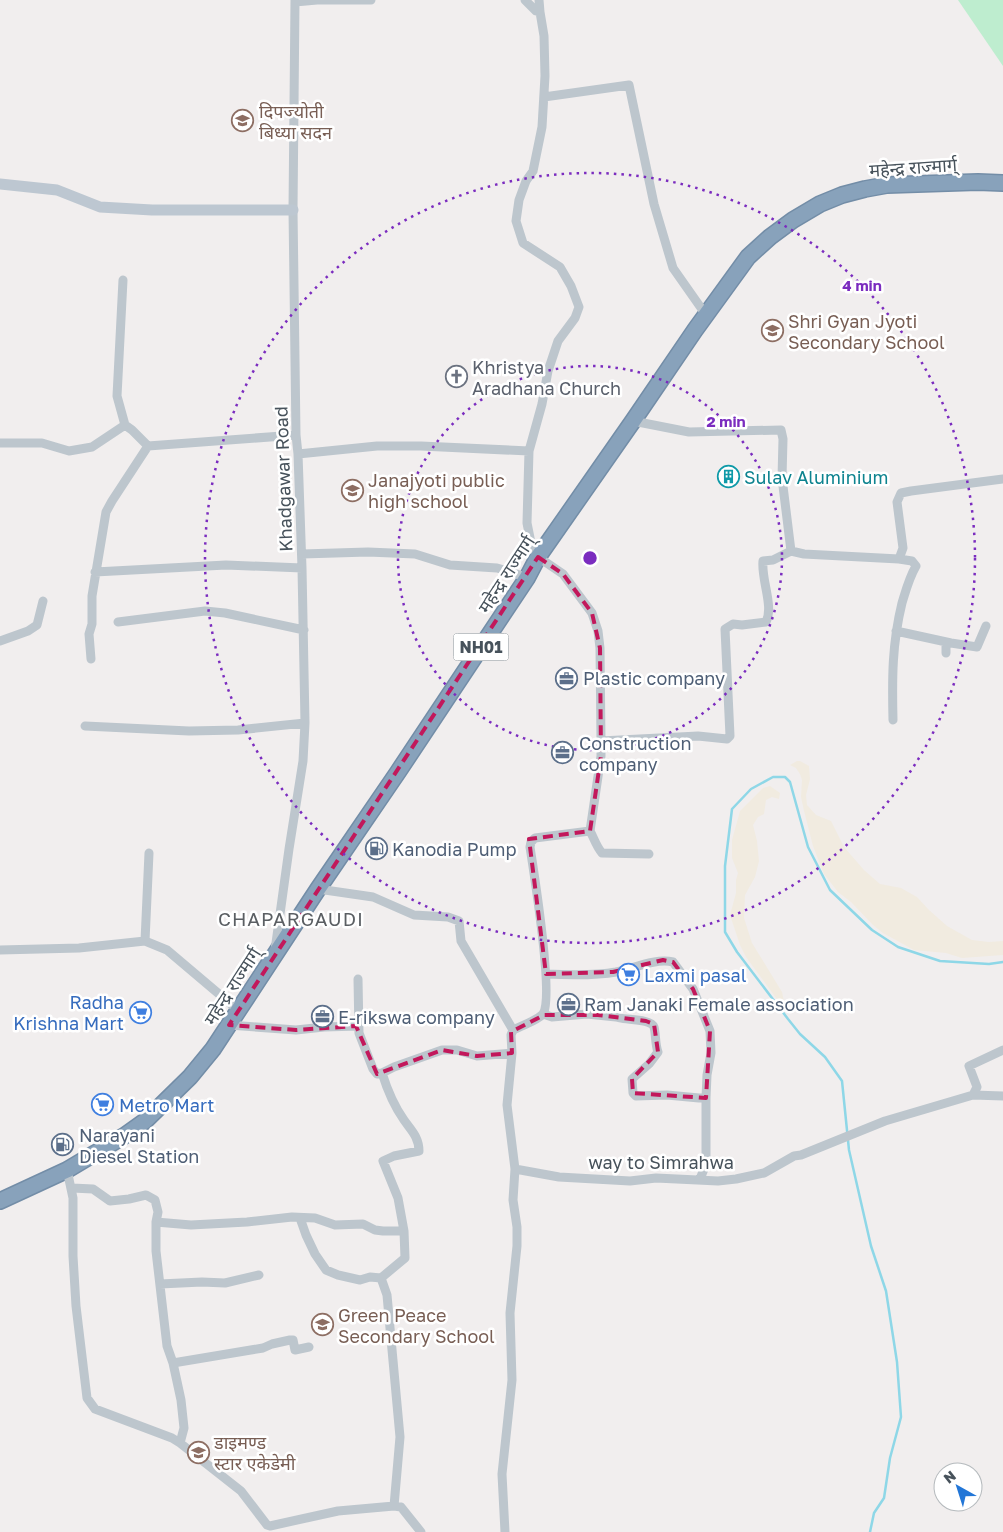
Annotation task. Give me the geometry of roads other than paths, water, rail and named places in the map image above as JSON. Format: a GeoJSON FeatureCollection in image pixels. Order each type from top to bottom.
{"type":"FeatureCollection","features":[{"type":"Feature","properties":{"kind":"highway","name":"महेन्द्र राज्मार्ग्"},"geometry":{"type":"LineString","coordinates":[[0,1201],[67,1170],[124,1136],[145,1121],[190,1077],[213,1049],[527,578],[538,557],[748,257],[793,220],[820,204],[842,195],[887,185],[969,182],[1003,183]]}},
{"type":"Feature","properties":{"kind":"street"},"geometry":{"type":"LineString","coordinates":[[295,1],[370,0]]}},
{"type":"Feature","properties":{"kind":"street"},"geometry":{"type":"LineString","coordinates":[[525,0],[536,11],[540,12]]}},
{"type":"Feature","properties":{"kind":"street"},"geometry":{"type":"LineString","coordinates":[[539,0],[544,36],[542,127],[535,161],[519,200],[516,221],[523,243],[560,267],[571,286],[579,307],[575,318],[558,341],[548,371],[542,404],[529,451],[527,523],[531,543],[538,557],[563,574],[592,613],[598,632],[602,741],[590,831],[597,847],[602,853],[649,854]]}},
{"type":"Feature","properties":{"kind":"street","name":"Khadgawar Road"},"geometry":{"type":"LineString","coordinates":[[274,955],[303,761],[305,723],[302,554],[296,435],[293,210],[295,1]]}},
{"type":"Feature","properties":{"kind":"street"},"geometry":{"type":"LineString","coordinates":[[544,97],[629,85],[654,204],[673,268],[706,315]]}},
{"type":"Feature","properties":{"kind":"street"},"geometry":{"type":"LineString","coordinates":[[0,184],[57,190],[100,207],[152,210],[293,210]]}},
{"type":"Feature","properties":{"kind":"street"},"geometry":{"type":"LineString","coordinates":[[123,280],[117,396],[125,425],[148,446],[296,435]]}},
{"type":"Feature","properties":{"kind":"street"},"geometry":{"type":"LineString","coordinates":[[633,422],[689,432],[781,430],[783,439],[782,478],[791,551]]}},
{"type":"Feature","properties":{"kind":"street"},"geometry":{"type":"LineString","coordinates":[[0,443],[42,443],[70,451],[92,447],[125,425]]}},
{"type":"Feature","properties":{"kind":"street"},"geometry":{"type":"LineString","coordinates":[[91,659],[89,634],[92,624],[92,596],[106,512],[148,446]]}},
{"type":"Feature","properties":{"kind":"street"},"geometry":{"type":"LineString","coordinates":[[298,454],[377,446],[529,451]]}},
{"type":"Feature","properties":{"kind":"street"},"geometry":{"type":"LineString","coordinates":[[899,559],[903,548],[897,502],[901,493],[1003,479]]}},
{"type":"Feature","properties":{"kind":"street"},"geometry":{"type":"LineString","coordinates":[[602,741],[698,736],[727,739],[730,736],[725,630],[733,624],[742,625],[766,622],[768,618],[768,605],[762,569],[763,562],[773,560],[791,551],[804,554],[899,559],[912,561],[916,566],[905,591],[896,631],[892,677],[894,720]]}},
{"type":"Feature","properties":{"kind":"street"},"geometry":{"type":"LineString","coordinates":[[302,554],[368,552],[415,554],[450,565],[497,568],[527,578]]}},
{"type":"Feature","properties":{"kind":"street"},"geometry":{"type":"LineString","coordinates":[[95,572],[226,565],[302,568]]}},
{"type":"Feature","properties":{"kind":"street"},"geometry":{"type":"LineString","coordinates":[[0,641],[28,631],[36,625],[43,600]]}},
{"type":"Feature","properties":{"kind":"street"},"geometry":{"type":"LineString","coordinates":[[118,622],[205,611],[226,613],[304,630]]}},
{"type":"Feature","properties":{"kind":"street"},"geometry":{"type":"LineString","coordinates":[[896,631],[977,647],[986,626]]}},
{"type":"Feature","properties":{"kind":"street"},"geometry":{"type":"LineString","coordinates":[[946,642],[946,653]]}},
{"type":"Feature","properties":{"kind":"street"},"geometry":{"type":"LineString","coordinates":[[85,726],[238,730],[305,723]]}},
{"type":"Feature","properties":{"kind":"street"},"geometry":{"type":"LineString","coordinates":[[504,1532],[502,1474],[512,1380],[510,1313],[517,1246],[514,1200],[515,1169],[507,1105],[512,1053],[511,1035],[513,1030],[540,1016],[545,1009],[546,974],[530,847],[531,842],[535,838],[590,831]]}},
{"type":"Feature","properties":{"kind":"street"},"geometry":{"type":"LineString","coordinates":[[145,941],[149,853]]}},
{"type":"Feature","properties":{"kind":"street"},"geometry":{"type":"LineString","coordinates":[[318,889],[373,897],[414,915],[448,917],[459,921],[462,941],[513,1030]]}},
{"type":"Feature","properties":{"kind":"street"},"geometry":{"type":"LineString","coordinates":[[0,950],[79,948],[145,941],[168,950],[238,1011]]}},
{"type":"Feature","properties":{"kind":"street"},"geometry":{"type":"LineString","coordinates":[[546,974],[565,975],[614,972],[663,960],[673,962],[694,989],[710,1031],[711,1053],[707,1075],[706,1164],[700,1179]]}},
{"type":"Feature","properties":{"kind":"street"},"geometry":{"type":"LineString","coordinates":[[358,979],[359,1033],[377,1074],[442,1050],[457,1050],[477,1056],[512,1053]]}},
{"type":"Feature","properties":{"kind":"street"},"geometry":{"type":"LineString","coordinates":[[542,1014],[552,1017],[598,1015],[651,1023],[654,1028],[658,1052],[649,1064],[632,1079],[632,1093],[636,1096],[667,1094],[706,1098]]}},
{"type":"Feature","properties":{"kind":"street"},"geometry":{"type":"LineString","coordinates":[[229,1025],[296,1030],[359,1026]]}},
{"type":"Feature","properties":{"kind":"street"},"geometry":{"type":"LineString","coordinates":[[973,1095],[977,1087],[969,1066],[1003,1050]]}},
{"type":"Feature","properties":{"kind":"street"},"geometry":{"type":"LineString","coordinates":[[300,1218],[315,1254],[326,1270],[338,1275],[360,1280],[370,1277],[381,1278],[405,1258],[404,1231],[398,1198],[383,1161],[394,1156],[419,1150],[419,1142],[397,1108],[382,1073]]}},
{"type":"Feature","properties":{"kind":"street","name":"way to Simrahwa"},"geometry":{"type":"LineString","coordinates":[[515,1169],[559,1177],[604,1180],[630,1181],[656,1178],[718,1181],[736,1179],[764,1173],[794,1156],[801,1155],[885,1121],[973,1095],[1003,1096]]}},
{"type":"Feature","properties":{"kind":"street"},"geometry":{"type":"LineString","coordinates":[[67,1170],[74,1198],[73,1256],[75,1289],[87,1398],[95,1409],[180,1442],[241,1491],[267,1525],[270,1526],[338,1512],[394,1506],[401,1507],[421,1532]]}},
{"type":"Feature","properties":{"kind":"street"},"geometry":{"type":"LineString","coordinates":[[72,1188],[93,1189],[110,1200],[129,1199],[146,1195],[155,1200],[158,1212],[156,1251],[167,1346],[173,1363],[181,1400],[184,1428],[180,1442]]}},
{"type":"Feature","properties":{"kind":"street"},"geometry":{"type":"LineString","coordinates":[[156,1222],[191,1224],[247,1222],[292,1217],[315,1218],[335,1225],[362,1224],[375,1230],[383,1231],[404,1231]]}},
{"type":"Feature","properties":{"kind":"street"},"geometry":{"type":"LineString","coordinates":[[160,1284],[225,1283],[259,1275]]}},
{"type":"Feature","properties":{"kind":"street"},"geometry":{"type":"LineString","coordinates":[[381,1278],[387,1295],[400,1437],[394,1506]]}},
{"type":"Feature","properties":{"kind":"street"},"geometry":{"type":"LineString","coordinates":[[173,1363],[263,1348],[290,1340],[293,1340],[295,1350],[309,1347]]}},
{"type":"Feature","properties":{"kind":"waterway"},"geometry":{"type":"LineString","coordinates":[[870,1532],[874,1513],[884,1498],[890,1458],[901,1417],[897,1362],[886,1291],[871,1246],[849,1150],[842,1081],[825,1057],[800,1034],[788,1019],[737,952],[725,932],[725,866],[732,809],[751,789],[773,777],[785,777],[790,782],[808,847],[830,890],[872,930],[898,947],[940,961],[989,964],[1003,962]]}},
{"type":"Feature","properties":{"kind":"place","name":"दिपज्योती बिध्या सदन"},"geometry":{"type":"Point","coordinates":[243,121]}},
{"type":"Feature","properties":{"kind":"place","name":"Shri Gyan Jyoti Secondary School"},"geometry":{"type":"Point","coordinates":[772,331]}},
{"type":"Feature","properties":{"kind":"place","name":"Khristya Aradhana Church"},"geometry":{"type":"Point","coordinates":[456,377]}},
{"type":"Feature","properties":{"kind":"place","name":"Sulav Aluminium"},"geometry":{"type":"Point","coordinates":[728,477]}},
{"type":"Feature","properties":{"kind":"place","name":"Janajyoti public high school"},"geometry":{"type":"Point","coordinates":[352,490]}},
{"type":"Feature","properties":{"kind":"place","name":"Plastic company"},"geometry":{"type":"Point","coordinates":[567,678]}},
{"type":"Feature","properties":{"kind":"place","name":"Construction company"},"geometry":{"type":"Point","coordinates":[563,753]}},
{"type":"Feature","properties":{"kind":"place","name":"Kanodia Pump"},"geometry":{"type":"Point","coordinates":[376,849]}},
{"type":"Feature","properties":{"kind":"place","name":"Laxmi pasal"},"geometry":{"type":"Point","coordinates":[628,975]}},
{"type":"Feature","properties":{"kind":"place","name":"Ram Janaki Female association"},"geometry":{"type":"Point","coordinates":[568,1004]}},
{"type":"Feature","properties":{"kind":"place","name":"Radha Krishna Mart"},"geometry":{"type":"Point","coordinates":[140,1012]}},
{"type":"Feature","properties":{"kind":"place","name":"E-rikswa company"},"geometry":{"type":"Point","coordinates":[322,1017]}},
{"type":"Feature","properties":{"kind":"place","name":"Metro Mart"},"geometry":{"type":"Point","coordinates":[103,1105]}},
{"type":"Feature","properties":{"kind":"place","name":"Narayani Diesel Station"},"geometry":{"type":"Point","coordinates":[63,1145]}},
{"type":"Feature","properties":{"kind":"place","name":"Green Peace Secondary School"},"geometry":{"type":"Point","coordinates":[322,1325]}},
{"type":"Feature","properties":{"kind":"place","name":"डाइमण्ड स्टार एकेडेमी"},"geometry":{"type":"Point","coordinates":[198,1452]}},
{"type":"Feature","properties":{"kind":"district","name":"CHAPARGAUDI"},"geometry":{"type":"Point","coordinates":[291,918]}}]}
